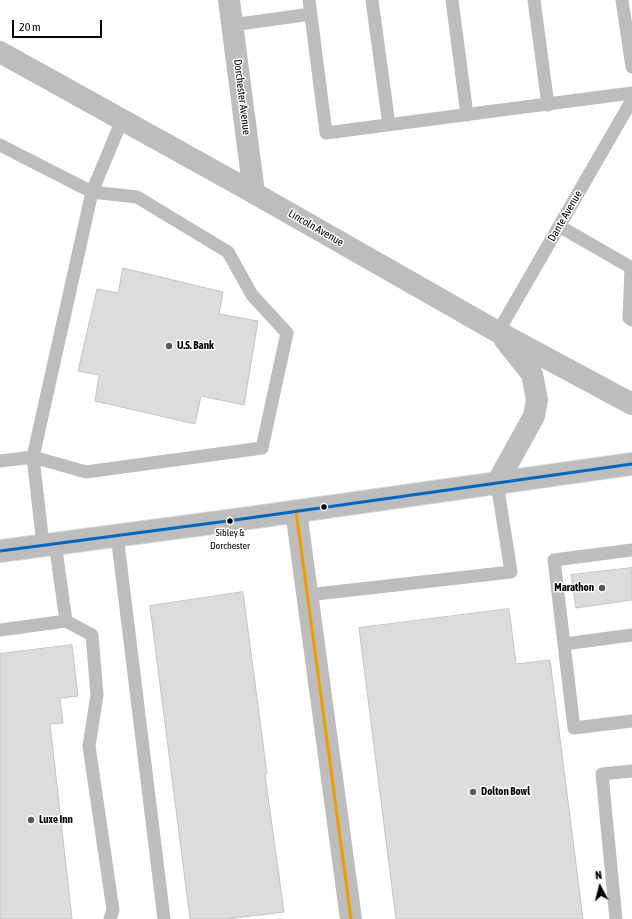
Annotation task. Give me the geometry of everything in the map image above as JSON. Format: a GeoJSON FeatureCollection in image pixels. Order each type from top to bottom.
{"type":"FeatureCollection","features":[{"type":"Feature","properties":{"kind":"street","name":"Dorchester Avenue"},"geometry":{"type":"LineString","coordinates":[[229,0],[254,193]]}},
{"type":"Feature","properties":{"kind":"street","name":"Lincoln Avenue"},"geometry":{"type":"LineString","coordinates":[[0,52],[254,193],[498,332],[632,404]]}},
{"type":"Feature","properties":{"kind":"street"},"geometry":{"type":"LineString","coordinates":[[497,483],[534,416],[537,400],[532,374],[498,332]]}},
{"type":"Feature","properties":{"kind":"street"},"geometry":{"type":"LineString","coordinates":[[0,551],[632,464]]}},
{"type":"Feature","properties":{"kind":"street"},"geometry":{"type":"LineString","coordinates":[[296,511],[351,919]]}},
{"type":"Feature","properties":{"kind":"lane"},"geometry":{"type":"LineString","coordinates":[[309,0],[326,134],[632,94]]}},
{"type":"Feature","properties":{"kind":"lane"},"geometry":{"type":"LineString","coordinates":[[372,0],[389,125]]}},
{"type":"Feature","properties":{"kind":"lane"},"geometry":{"type":"LineString","coordinates":[[452,0],[466,115]]}},
{"type":"Feature","properties":{"kind":"lane"},"geometry":{"type":"LineString","coordinates":[[534,0],[548,105]]}},
{"type":"Feature","properties":{"kind":"lane"},"geometry":{"type":"LineString","coordinates":[[622,0],[632,67]]}},
{"type":"Feature","properties":{"kind":"lane"},"geometry":{"type":"LineString","coordinates":[[232,25],[311,14]]}},
{"type":"Feature","properties":{"kind":"lane","name":"Dante Avenue"},"geometry":{"type":"LineString","coordinates":[[498,332],[632,100]]}},
{"type":"Feature","properties":{"kind":"lane"},"geometry":{"type":"LineString","coordinates":[[66,621],[49,544],[33,457],[92,192],[122,120]]}},
{"type":"Feature","properties":{"kind":"lane"},"geometry":{"type":"LineString","coordinates":[[0,145],[92,192],[137,198],[228,252],[252,295],[286,333],[262,448],[86,472],[33,457],[0,461]]}},
{"type":"Feature","properties":{"kind":"lane"},"geometry":{"type":"LineString","coordinates":[[559,226],[631,268],[629,318],[632,320]]}},
{"type":"Feature","properties":{"kind":"lane"},"geometry":{"type":"LineString","coordinates":[[307,595],[511,572],[497,483]]}},
{"type":"Feature","properties":{"kind":"lane"},"geometry":{"type":"LineString","coordinates":[[117,535],[164,919]]}},
{"type":"Feature","properties":{"kind":"lane"},"geometry":{"type":"LineString","coordinates":[[632,550],[554,560],[574,728],[632,721]]}},
{"type":"Feature","properties":{"kind":"lane"},"geometry":{"type":"LineString","coordinates":[[0,630],[66,621],[92,635],[97,695],[89,746],[113,910],[110,919]]}},
{"type":"Feature","properties":{"kind":"lane"},"geometry":{"type":"LineString","coordinates":[[564,644],[632,635]]}},
{"type":"Feature","properties":{"kind":"lane"},"geometry":{"type":"LineString","coordinates":[[616,919],[602,774],[632,771]]}},
{"type":"Feature","properties":{"kind":"building","name":"U.S. Bank"},"geometry":{"type":"Polygon","coordinates":[[[123,268],[223,292],[219,314],[258,321],[244,405],[201,396],[195,424],[95,401],[99,375],[78,371],[97,289],[118,293],[123,268]]]}},
{"type":"Feature","properties":{"kind":"building","name":"Marathon"},"geometry":{"type":"Polygon","coordinates":[[[632,568],[632,600],[576,608],[571,575],[632,568]]]}},
{"type":"Feature","properties":{"kind":"building"},"geometry":{"type":"Polygon","coordinates":[[[243,592],[267,774],[265,775],[284,912],[227,919],[190,919],[150,606],[243,592]]]}},
{"type":"Feature","properties":{"kind":"building","name":"Dolton Bowl"},"geometry":{"type":"Polygon","coordinates":[[[509,609],[516,664],[550,660],[583,919],[396,919],[359,628],[509,609]]]}},
{"type":"Feature","properties":{"kind":"building","name":"Luxe Inn"},"geometry":{"type":"Polygon","coordinates":[[[72,645],[78,696],[60,698],[63,723],[50,724],[72,919],[0,919],[0,654],[72,645]]]}},
{"type":"Feature","properties":{"kind":"transit line"},"geometry":{"type":"LineString","coordinates":[[0,551],[235,520],[632,464]]}},
{"type":"Feature","properties":{"kind":"transit line"},"geometry":{"type":"LineString","coordinates":[[296,511],[351,919]]}},
{"type":"Feature","properties":{"kind":"place","name":"U.S. Bank"},"geometry":{"type":"Point","coordinates":[169,346]}},
{"type":"Feature","properties":{"kind":"place","name":"Sibley & Dorchester"},"geometry":{"type":"Point","coordinates":[230,521]}},
{"type":"Feature","properties":{"kind":"place","name":"Marathon"},"geometry":{"type":"Point","coordinates":[602,588]}},
{"type":"Feature","properties":{"kind":"place","name":"Dolton Bowl"},"geometry":{"type":"Point","coordinates":[473,792]}},
{"type":"Feature","properties":{"kind":"place","name":"Luxe Inn"},"geometry":{"type":"Point","coordinates":[31,820]}}]}
